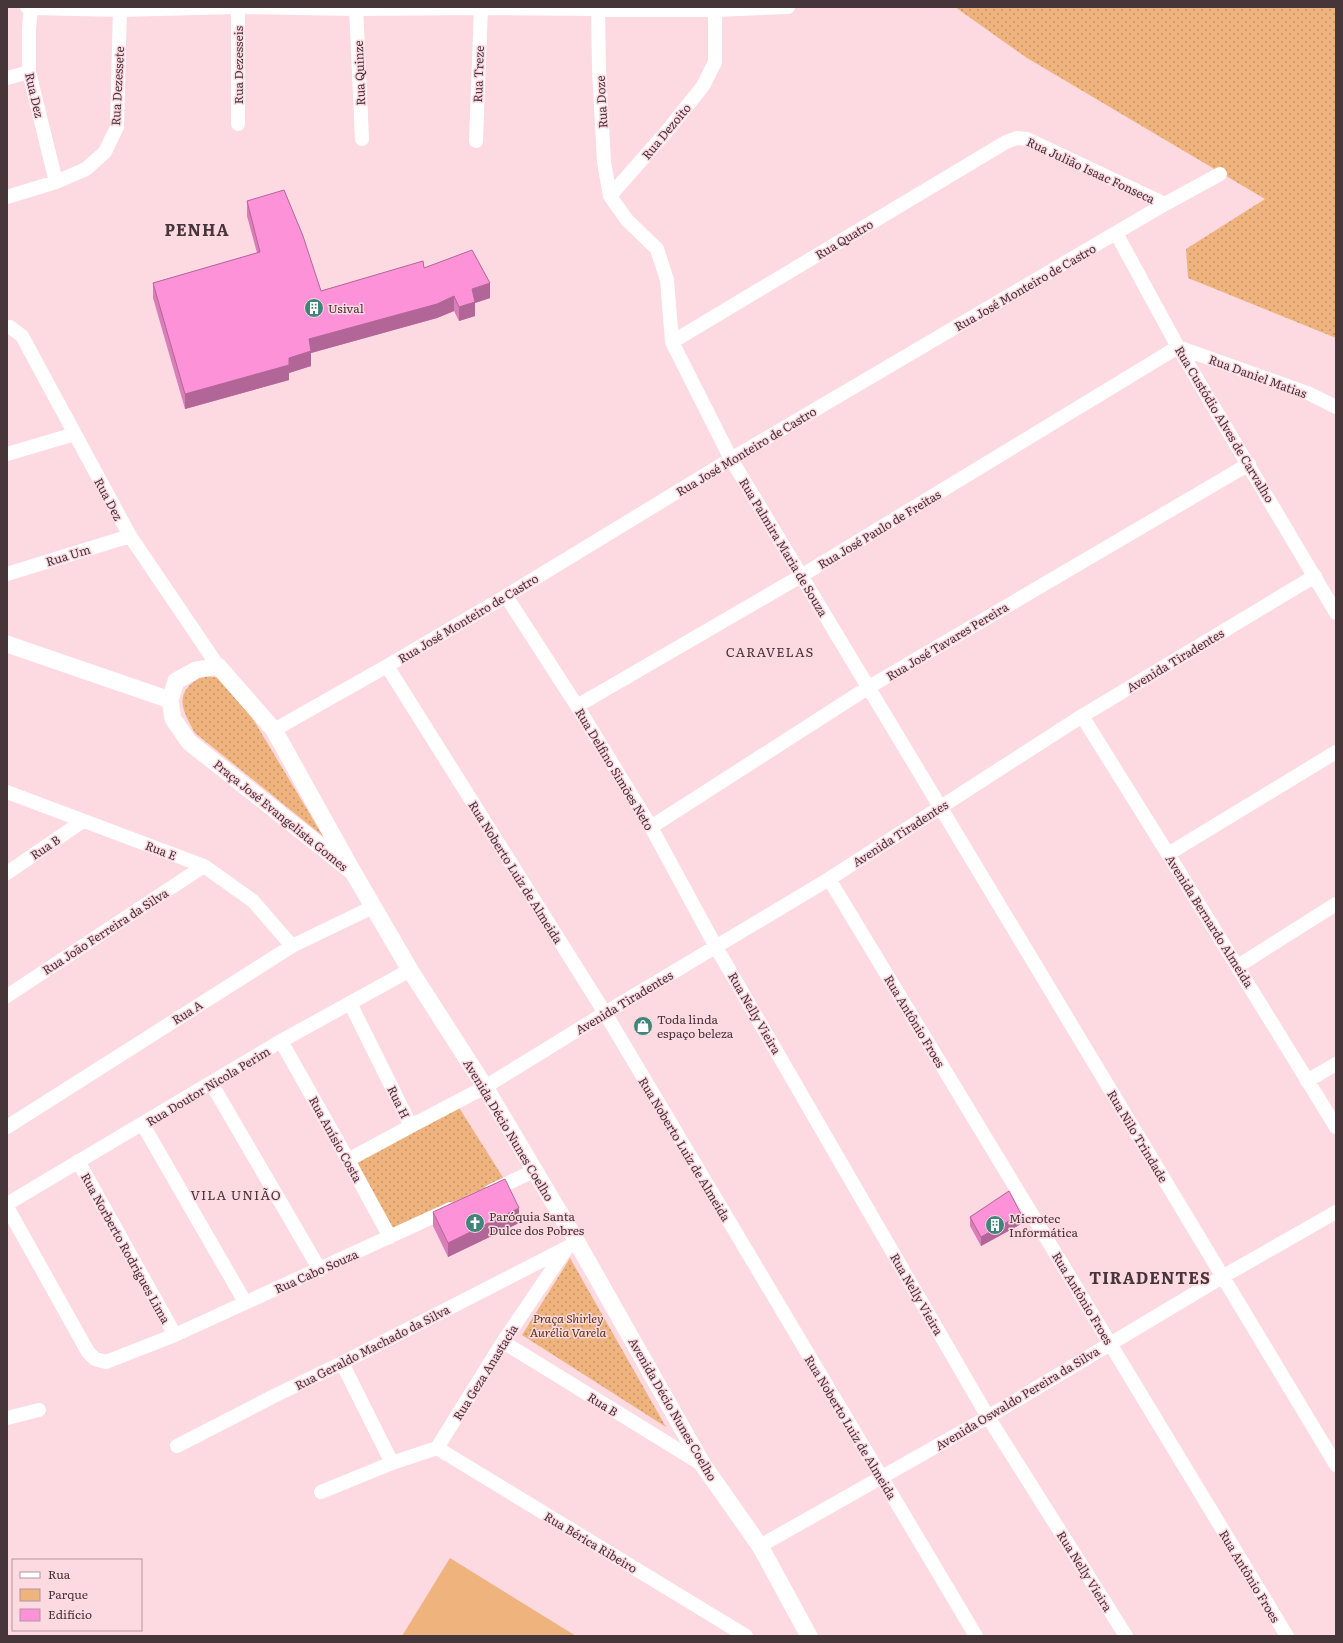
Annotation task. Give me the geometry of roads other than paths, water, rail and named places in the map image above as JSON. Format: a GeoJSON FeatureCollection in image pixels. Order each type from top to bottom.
{"type":"FeatureCollection","features":[{"type":"Feature","properties":{"kind":"street"},"geometry":{"type":"LineString","coordinates":[[30,7],[120,9],[238,7],[481,7],[715,9],[788,7]]}},
{"type":"Feature","properties":{"kind":"street","name":"Rua Dez"},"geometry":{"type":"LineString","coordinates":[[30,7],[29,72],[56,182]]}},
{"type":"Feature","properties":{"kind":"street","name":"Rua Dezesseis"},"geometry":{"type":"LineString","coordinates":[[238,7],[238,124]]}},
{"type":"Feature","properties":{"kind":"street","name":"Rua Treze"},"geometry":{"type":"LineString","coordinates":[[476,141],[481,7]]}},
{"type":"Feature","properties":{"kind":"street","name":"Rua Quinze"},"geometry":{"type":"LineString","coordinates":[[356,8],[362,139]]}},
{"type":"Feature","properties":{"kind":"street","name":"Rua Doze"},"geometry":{"type":"LineString","coordinates":[[598,8],[599,71],[604,154],[610,196]]}},
{"type":"Feature","properties":{"kind":"street","name":"Rua Dezessete"},"geometry":{"type":"LineString","coordinates":[[56,182],[86,169],[105,152],[117,127],[120,9]]}},
{"type":"Feature","properties":{"kind":"street","name":"Rua Dezoito"},"geometry":{"type":"LineString","coordinates":[[610,196],[704,86],[715,62],[715,9]]}},
{"type":"Feature","properties":{"kind":"street"},"geometry":{"type":"LineString","coordinates":[[7,78],[29,72]]}},
{"type":"Feature","properties":{"kind":"street","name":"Rua Julião Isaac Fonseca"},"geometry":{"type":"LineString","coordinates":[[1017,138],[1027,139],[1165,204]]}},
{"type":"Feature","properties":{"kind":"street","name":"Rua Quatro"},"geometry":{"type":"LineString","coordinates":[[672,342],[1006,142],[1017,138]]}},
{"type":"Feature","properties":{"kind":"street","name":"Rua José Monteiro de Castro"},"geometry":{"type":"LineString","coordinates":[[274,730],[387,666],[731,460],[1165,204],[1220,174]]}},
{"type":"Feature","properties":{"kind":"street"},"geometry":{"type":"LineString","coordinates":[[7,197],[56,182]]}},
{"type":"Feature","properties":{"kind":"street","name":"Rua Palmira Maria de Souza"},"geometry":{"type":"LineString","coordinates":[[610,196],[628,220],[657,250],[667,280],[672,342],[731,460],[940,807]]}},
{"type":"Feature","properties":{"kind":"street","name":"Rua Custódio Alves de Carvalho"},"geometry":{"type":"LineString","coordinates":[[1116,234],[1178,347],[1249,464],[1336,613]]}},
{"type":"Feature","properties":{"kind":"street","name":"Rua Dez"},"geometry":{"type":"LineString","coordinates":[[9,327],[22,336],[130,536],[218,666]]}},
{"type":"Feature","properties":{"kind":"street","name":"Rua Daniel Matias"},"geometry":{"type":"LineString","coordinates":[[1178,347],[1310,394],[1336,407]]}},
{"type":"Feature","properties":{"kind":"street","name":"Rua José Paulo de Freitas"},"geometry":{"type":"LineString","coordinates":[[578,706],[801,576],[1178,347]]}},
{"type":"Feature","properties":{"kind":"street"},"geometry":{"type":"LineString","coordinates":[[7,454],[75,434]]}},
{"type":"Feature","properties":{"kind":"street","name":"Rua José Tavares Pereira"},"geometry":{"type":"LineString","coordinates":[[651,827],[869,687],[1249,464]]}},
{"type":"Feature","properties":{"kind":"street","name":"Rua Um"},"geometry":{"type":"LineString","coordinates":[[7,574],[130,536]]}},
{"type":"Feature","properties":{"kind":"street","name":"Avenida Tiradentes"},"geometry":{"type":"LineString","coordinates":[[485,1087],[605,1013],[829,879],[1082,716],[1314,576]]}},
{"type":"Feature","properties":{"kind":"street","name":"Rua Delfino Simões Neto"},"geometry":{"type":"LineString","coordinates":[[506,596],[578,706],[651,827],[716,947]]}},
{"type":"Feature","properties":{"kind":"street"},"geometry":{"type":"LineString","coordinates":[[7,644],[170,700]]}},
{"type":"Feature","properties":{"kind":"street","name":"Praça José Evangelista Gomes"},"geometry":{"type":"LineString","coordinates":[[218,666],[274,730],[353,872],[189,742],[173,719],[170,700],[176,681],[196,670],[218,666]]}},
{"type":"Feature","properties":{"kind":"street","name":"Rua Noberto Luiz de Almeida"},"geometry":{"type":"LineString","coordinates":[[387,666],[605,1013],[976,1636]]}},
{"type":"Feature","properties":{"kind":"street","name":"Avenida Bernardo Almeida"},"geometry":{"type":"LineString","coordinates":[[1082,716],[1238,966],[1336,1127]]}},
{"type":"Feature","properties":{"kind":"street"},"geometry":{"type":"LineString","coordinates":[[1168,854],[1336,752]]}},
{"type":"Feature","properties":{"kind":"street","name":"Rua E"},"geometry":{"type":"LineString","coordinates":[[7,792],[204,866],[253,901],[292,946]]}},
{"type":"Feature","properties":{"kind":"street","name":"Rua Nilo Trindade"},"geometry":{"type":"LineString","coordinates":[[940,807],[1336,1465]]}},
{"type":"Feature","properties":{"kind":"street","name":"Rua B"},"geometry":{"type":"LineString","coordinates":[[7,873],[83,821]]}},
{"type":"Feature","properties":{"kind":"street","name":"Rua João Ferreira da Silva"},"geometry":{"type":"LineString","coordinates":[[7,996],[204,866]]}},
{"type":"Feature","properties":{"kind":"street","name":"Avenida Décio Nunes Coelho"},"geometry":{"type":"LineString","coordinates":[[353,872],[410,970],[485,1087],[534,1171],[571,1242],[703,1465],[760,1546],[809,1636]]}},
{"type":"Feature","properties":{"kind":"street","name":"Rua Antônio Froes"},"geometry":{"type":"LineString","coordinates":[[829,879],[1286,1636]]}},
{"type":"Feature","properties":{"kind":"street"},"geometry":{"type":"LineString","coordinates":[[1238,966],[1336,904]]}},
{"type":"Feature","properties":{"kind":"street","name":"Rua A"},"geometry":{"type":"LineString","coordinates":[[7,1127],[292,946],[373,907]]}},
{"type":"Feature","properties":{"kind":"street","name":"Rua Nelly Vieira"},"geometry":{"type":"LineString","coordinates":[[716,947],[988,1417],[1126,1636]]}},
{"type":"Feature","properties":{"kind":"street","name":"Rua Doutor Nicola Perim"},"geometry":{"type":"LineString","coordinates":[[7,1206],[78,1161],[142,1125],[281,1041],[410,970]]}},
{"type":"Feature","properties":{"kind":"street","name":"Rua H"},"geometry":{"type":"LineString","coordinates":[[350,1003],[411,1126],[485,1087]]}},
{"type":"Feature","properties":{"kind":"street","name":"Rua Anísio Costa"},"geometry":{"type":"LineString","coordinates":[[281,1041],[390,1237]]}},
{"type":"Feature","properties":{"kind":"street"},"geometry":{"type":"LineString","coordinates":[[1307,1081],[1336,1064]]}},
{"type":"Feature","properties":{"kind":"street"},"geometry":{"type":"LineString","coordinates":[[211,1083],[320,1270]]}},
{"type":"Feature","properties":{"kind":"street"},"geometry":{"type":"LineString","coordinates":[[142,1125],[246,1302]]}},
{"type":"Feature","properties":{"kind":"street"},"geometry":{"type":"LineString","coordinates":[[348,1160],[411,1126]]}},
{"type":"Feature","properties":{"kind":"street","name":"Rua Norberto Rodrigues Lima"},"geometry":{"type":"LineString","coordinates":[[78,1161],[175,1335]]}},
{"type":"Feature","properties":{"kind":"street"},"geometry":{"type":"LineString","coordinates":[[476,1197],[534,1171]]}},
{"type":"Feature","properties":{"kind":"street","name":"Rua Cabo Souza"},"geometry":{"type":"LineString","coordinates":[[7,1206],[88,1352],[95,1359],[106,1362],[175,1335],[462,1204]]}},
{"type":"Feature","properties":{"kind":"street","name":"Avenida Oswaldo Pereira da Silva"},"geometry":{"type":"LineString","coordinates":[[760,1546],[988,1417],[1222,1277],[1336,1212]]}},
{"type":"Feature","properties":{"kind":"street","name":"Rua Geza Anastacia"},"geometry":{"type":"LineString","coordinates":[[437,1448],[503,1342],[571,1242]]}},
{"type":"Feature","properties":{"kind":"street","name":"Rua Geraldo Machado da Silva"},"geometry":{"type":"LineString","coordinates":[[177,1446],[272,1396],[342,1363],[571,1242]]}},
{"type":"Feature","properties":{"kind":"street","name":"Rua B"},"geometry":{"type":"LineString","coordinates":[[503,1342],[703,1465]]}},
{"type":"Feature","properties":{"kind":"street"},"geometry":{"type":"LineString","coordinates":[[342,1363],[392,1463]]}},
{"type":"Feature","properties":{"kind":"street"},"geometry":{"type":"LineString","coordinates":[[7,1418],[39,1410]]}},
{"type":"Feature","properties":{"kind":"street"},"geometry":{"type":"LineString","coordinates":[[321,1492],[392,1463],[437,1448]]}},
{"type":"Feature","properties":{"kind":"street","name":"Rua Bérica Ribeiro"},"geometry":{"type":"LineString","coordinates":[[437,1448],[746,1636]]}},
{"type":"Feature","properties":{"kind":"place","name":"Usival"},"geometry":{"type":"Point","coordinates":[314,308]}},
{"type":"Feature","properties":{"kind":"place","name":"Toda linda espaço beleza"},"geometry":{"type":"Point","coordinates":[643,1026]}},
{"type":"Feature","properties":{"kind":"place","name":"Paróquia Santa Dulce dos Pobres"},"geometry":{"type":"Point","coordinates":[475,1223]}},
{"type":"Feature","properties":{"kind":"place","name":"Microtec Informática"},"geometry":{"type":"Point","coordinates":[995,1225]}},
{"type":"Feature","properties":{"kind":"district","name":"PENHA"},"geometry":{"type":"Point","coordinates":[197,229]}},
{"type":"Feature","properties":{"kind":"district","name":"CARAVELAS"},"geometry":{"type":"Point","coordinates":[770,651]}},
{"type":"Feature","properties":{"kind":"district","name":"VILA UNIÃO"},"geometry":{"type":"Point","coordinates":[236,1194]}},
{"type":"Feature","properties":{"kind":"district","name":"TIRADENTES"},"geometry":{"type":"Point","coordinates":[1150,1277]}},
{"type":"Feature","properties":{"kind":"park label","name":"Praça Shirley Aurélia Varela"},"geometry":{"type":"Point","coordinates":[568,1325]}}]}
